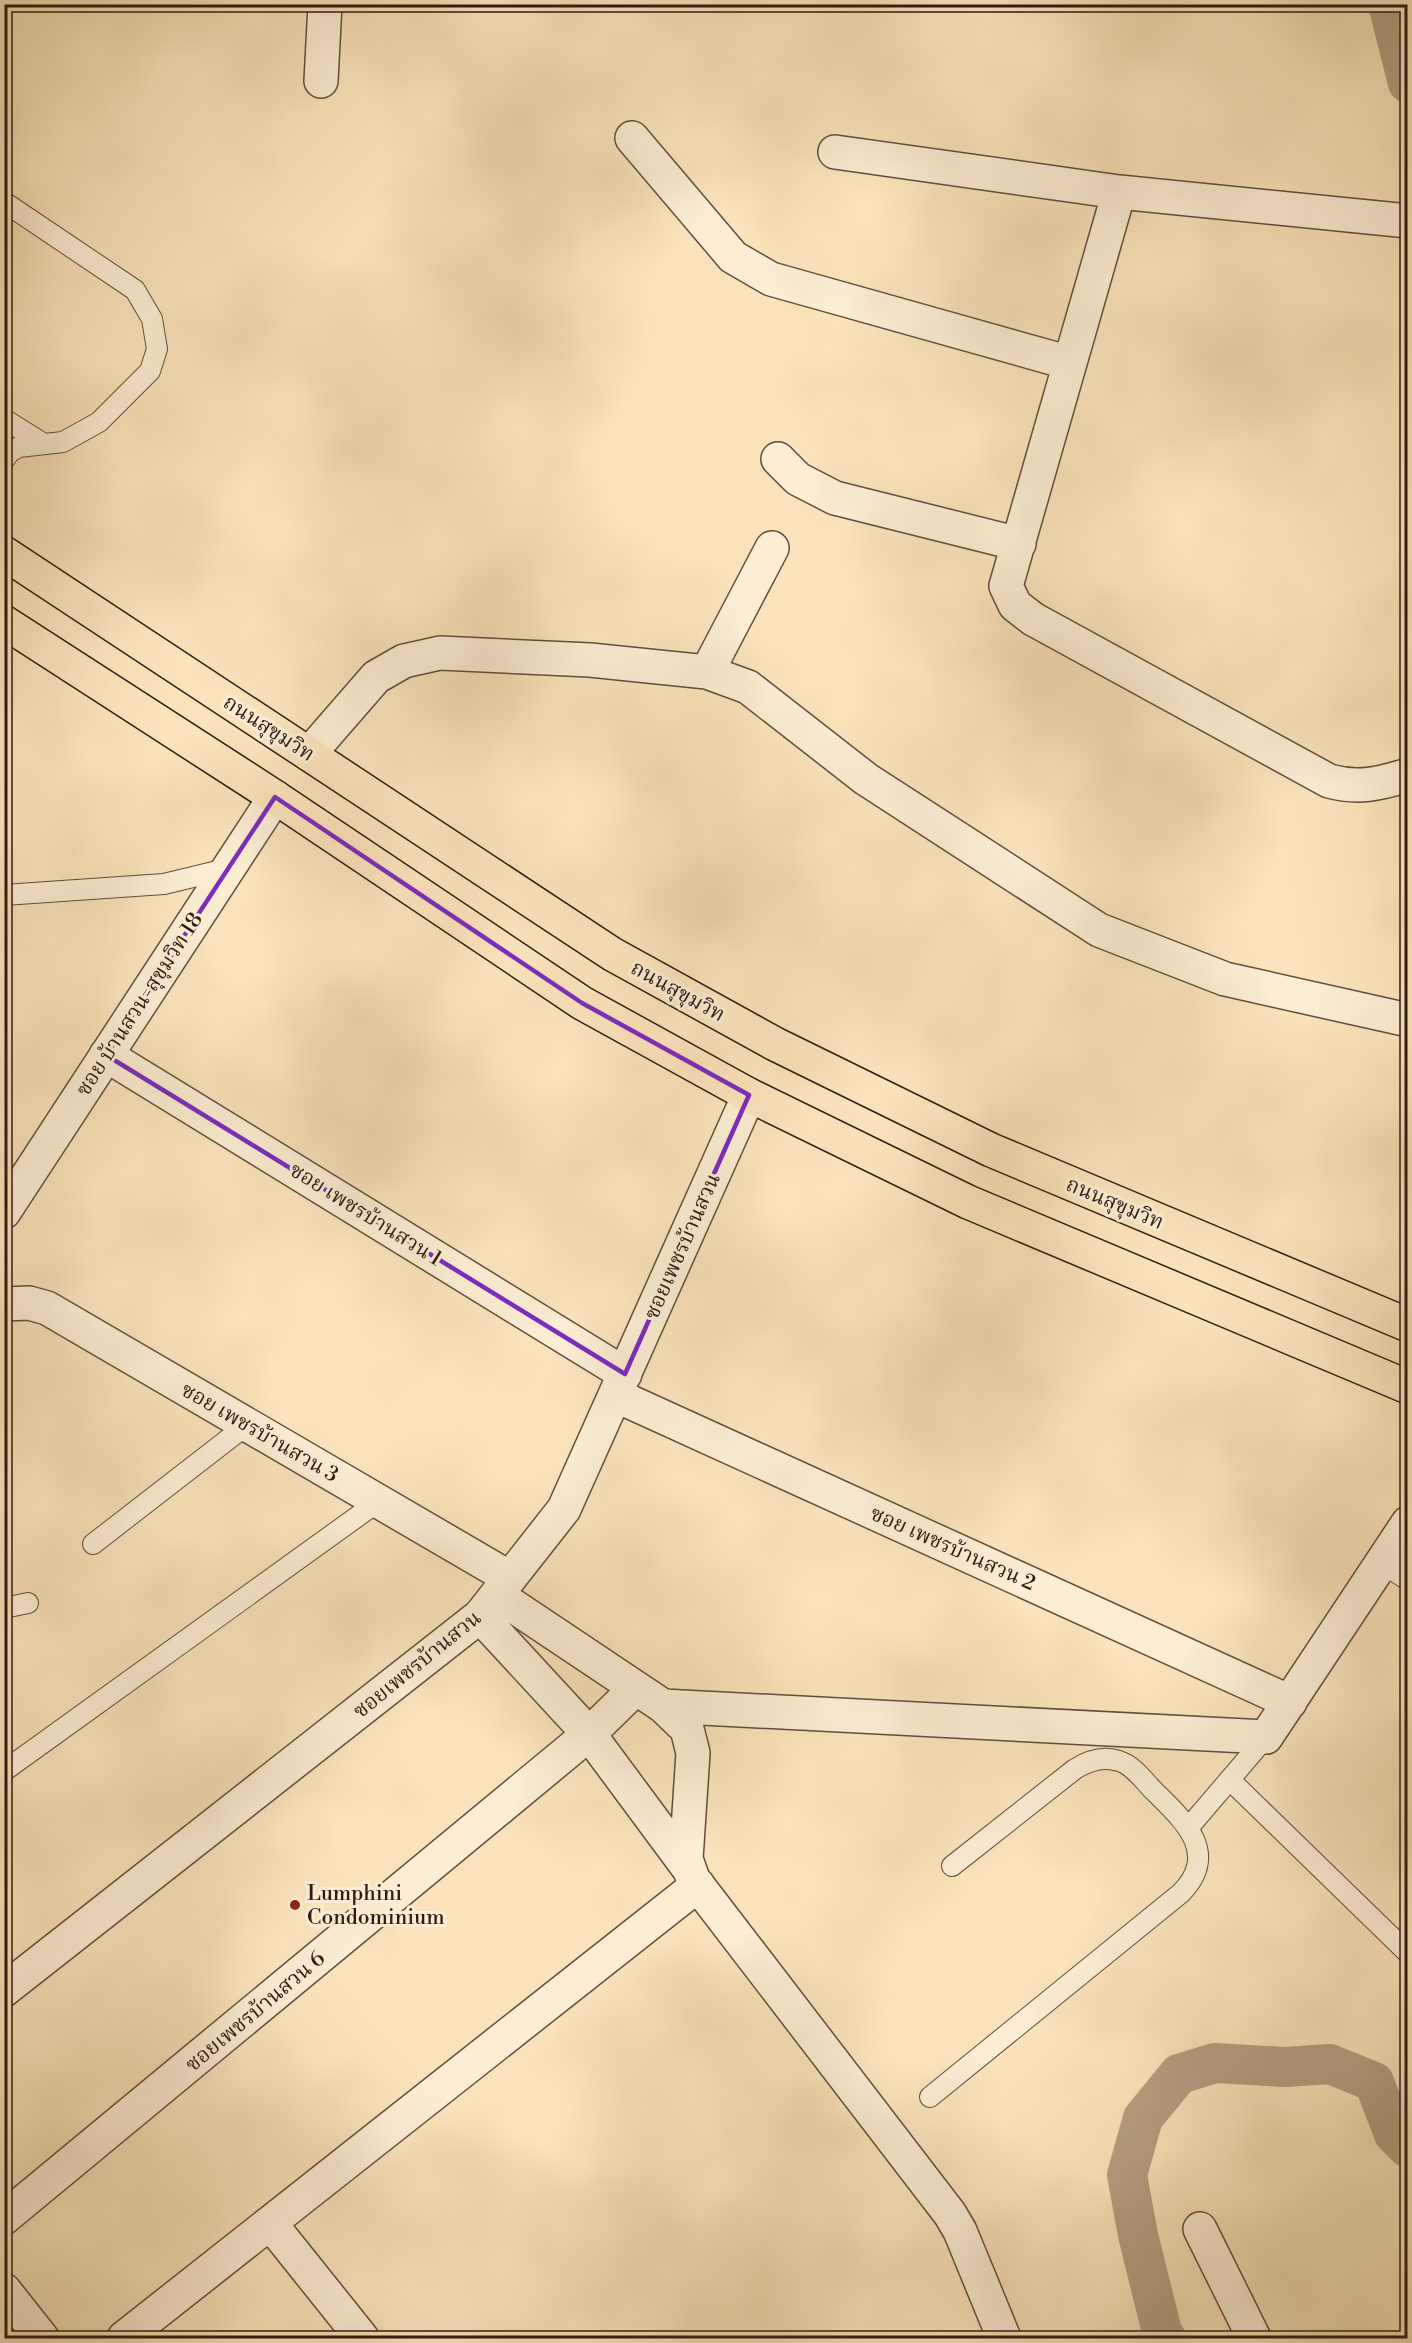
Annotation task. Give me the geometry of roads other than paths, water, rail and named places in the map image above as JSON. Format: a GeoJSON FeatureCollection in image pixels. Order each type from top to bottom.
{"type":"FeatureCollection","features":[{"type":"Feature","properties":{"kind":"main road","name":"ถนนสุขุมวิท"},"geometry":{"type":"LineString","coordinates":[[4,553],[612,954],[775,1044],[991,1150],[1407,1325]]}},
{"type":"Feature","properties":{"kind":"main road"},"geometry":{"type":"LineString","coordinates":[[4,622],[275,797],[582,1003],[749,1095],[968,1202],[1407,1387]]}},
{"type":"Feature","properties":{"kind":"street"},"geometry":{"type":"LineString","coordinates":[[321,81],[326,4]]}},
{"type":"Feature","properties":{"kind":"street"},"geometry":{"type":"LineString","coordinates":[[632,138],[733,257],[771,279],[1070,363]]}},
{"type":"Feature","properties":{"kind":"street"},"geometry":{"type":"LineString","coordinates":[[835,152],[1119,192],[1406,224]]}},
{"type":"Feature","properties":{"kind":"street"},"geometry":{"type":"LineString","coordinates":[[1119,192],[1006,586],[1015,605],[1033,619],[1329,781],[1350,787],[1373,785],[1407,776]]}},
{"type":"Feature","properties":{"kind":"street"},"geometry":{"type":"LineString","coordinates":[[778,459],[798,479],[835,498],[1019,544]]}},
{"type":"Feature","properties":{"kind":"street"},"geometry":{"type":"LineString","coordinates":[[707,672],[772,548]]}},
{"type":"Feature","properties":{"kind":"street"},"geometry":{"type":"LineString","coordinates":[[309,754],[376,677],[404,661],[440,653],[590,660],[707,672],[748,687],[866,779],[1099,930],[1225,979],[1407,1020]]}},
{"type":"Feature","properties":{"kind":"street","name":"ซอย บ้านสวน-สุขุมวิท 18"},"geometry":{"type":"LineString","coordinates":[[4,1212],[275,797]]}},
{"type":"Feature","properties":{"kind":"street","name":"ซอย เพชรบ้านสวน 1"},"geometry":{"type":"LineString","coordinates":[[106,1055],[620,1384]]}},
{"type":"Feature","properties":{"kind":"street","name":"ซอยเพชรบ้านสวน"},"geometry":{"type":"LineString","coordinates":[[4,1990],[496,1596],[564,1509],[749,1095]]}},
{"type":"Feature","properties":{"kind":"street","name":"ซอย เพชรบ้านสวน 3"},"geometry":{"type":"LineString","coordinates":[[4,1304],[29,1303],[47,1308],[379,1501],[496,1596]]}},
{"type":"Feature","properties":{"kind":"street","name":"ซอย เพชรบ้านสวน 2"},"geometry":{"type":"LineString","coordinates":[[620,1384],[1290,1701]]}},
{"type":"Feature","properties":{"kind":"street"},"geometry":{"type":"LineString","coordinates":[[663,1706],[1266,1737],[1290,1701],[1394,1571],[1407,1523]]}},
{"type":"Feature","properties":{"kind":"street"},"geometry":{"type":"LineString","coordinates":[[496,1596],[663,1706],[682,1722],[692,1744],[686,1847],[694,1877]]}},
{"type":"Feature","properties":{"kind":"street"},"geometry":{"type":"LineString","coordinates":[[496,1596],[589,1734],[694,1877],[950,2214],[960,2231],[1004,2338]]}},
{"type":"Feature","properties":{"kind":"street","name":"ซอยเพชรบ้านสวน 6"},"geometry":{"type":"LineString","coordinates":[[4,2218],[589,1734],[636,1688]]}},
{"type":"Feature","properties":{"kind":"street"},"geometry":{"type":"LineString","coordinates":[[124,2338],[270,2223],[694,1877]]}},
{"type":"Feature","properties":{"kind":"street"},"geometry":{"type":"LineString","coordinates":[[270,2223],[362,2338]]}},
{"type":"Feature","properties":{"kind":"street"},"geometry":{"type":"LineString","coordinates":[[1200,2229],[1254,2338]]}},
{"type":"Feature","properties":{"kind":"street"},"geometry":{"type":"LineString","coordinates":[[4,2290],[42,2338]]}},
{"type":"Feature","properties":{"kind":"lane"},"geometry":{"type":"LineString","coordinates":[[4,202],[135,290],[152,319],[157,350],[150,371],[99,422],[63,442],[19,447],[10,452],[4,460]]}},
{"type":"Feature","properties":{"kind":"lane"},"geometry":{"type":"LineString","coordinates":[[4,419],[44,444]]}},
{"type":"Feature","properties":{"kind":"lane"},"geometry":{"type":"LineString","coordinates":[[4,895],[164,884],[226,870]]}},
{"type":"Feature","properties":{"kind":"lane"},"geometry":{"type":"LineString","coordinates":[[93,1544],[248,1424]]}},
{"type":"Feature","properties":{"kind":"lane"},"geometry":{"type":"LineString","coordinates":[[4,1772],[379,1501]]}},
{"type":"Feature","properties":{"kind":"lane"},"geometry":{"type":"LineString","coordinates":[[4,1608],[28,1602]]}},
{"type":"Feature","properties":{"kind":"lane"},"geometry":{"type":"LineString","coordinates":[[1189,1827],[1266,1737]]}},
{"type":"Feature","properties":{"kind":"lane"},"geometry":{"type":"LineString","coordinates":[[930,2097],[1186,1888],[1193,1875],[1196,1843],[1189,1827],[1131,1767],[1111,1758],[1098,1760],[1075,1769],[952,1866]]}},
{"type":"Feature","properties":{"kind":"lane"},"geometry":{"type":"LineString","coordinates":[[1230,1780],[1407,1953]]}},
{"type":"Feature","properties":{"kind":"waterway"},"geometry":{"type":"LineString","coordinates":[[1388,4],[1408,83]]}},
{"type":"Feature","properties":{"kind":"waterway"},"geometry":{"type":"LineString","coordinates":[[1166,2338],[1162,2332],[1138,2235],[1127,2175],[1143,2118],[1179,2074],[1215,2063],[1285,2067],[1330,2064],[1374,2082],[1394,2134],[1408,2148]]}},
{"type":"Feature","properties":{"kind":"place","name":"Lumphini Condominium"},"geometry":{"type":"Point","coordinates":[295,1905]}}]}
